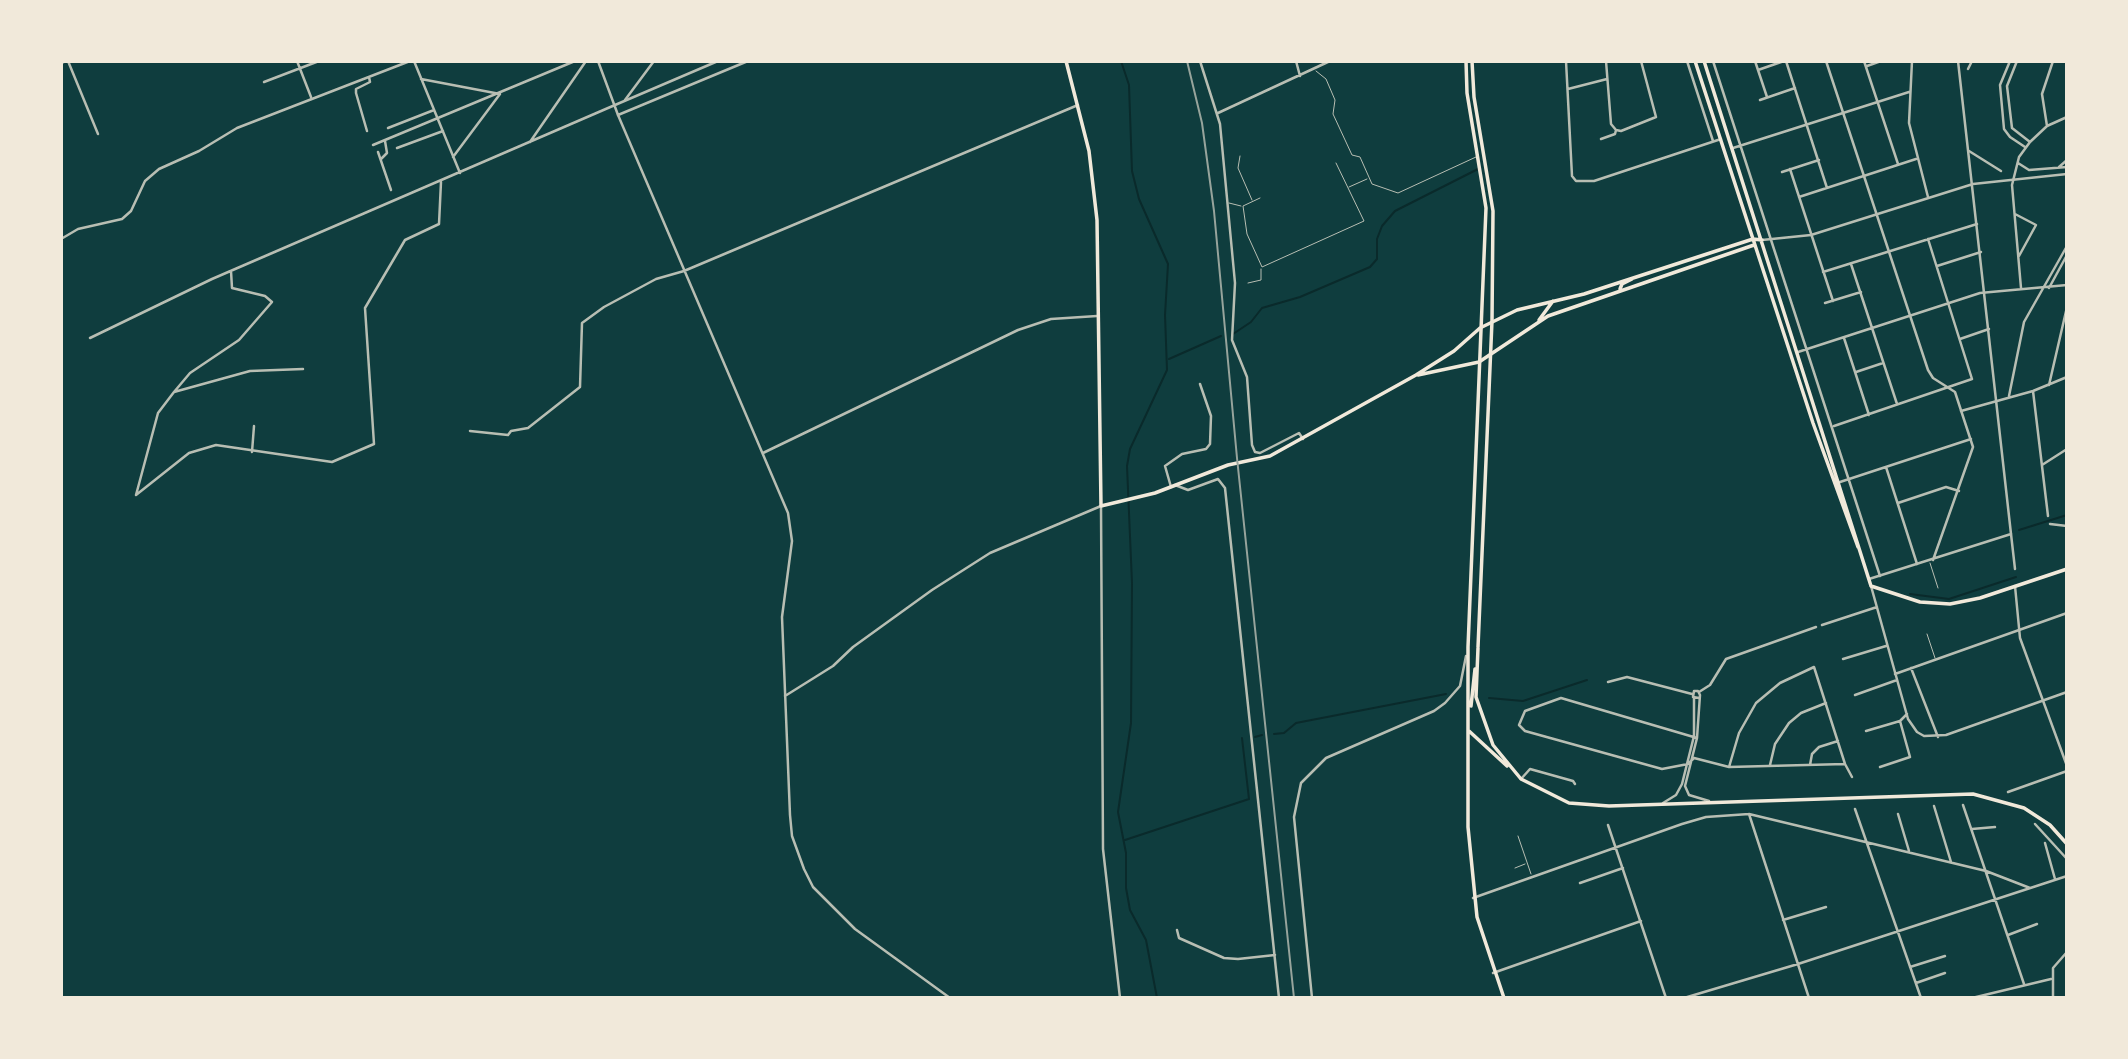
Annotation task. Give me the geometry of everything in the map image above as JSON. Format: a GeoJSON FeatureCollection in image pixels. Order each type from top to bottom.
{"type":"FeatureCollection","features":[{"type":"Feature","properties":{"kind":"main road"},"geometry":{"type":"LineString","coordinates":[[1066,61],[1095,191],[1101,506],[1142,497],[1228,465],[1270,456],[1416,375],[1454,351],[1492,321],[1553,300],[1584,294],[1656,268],[1762,240]]}},
{"type":"Feature","properties":{"kind":"main road"},"geometry":{"type":"LineString","coordinates":[[1466,61],[1467,93],[1486,208],[1468,647],[1468,827],[1474,898],[1493,972],[1504,998]]}},
{"type":"Feature","properties":{"kind":"main road"},"geometry":{"type":"LineString","coordinates":[[1472,61],[1474,97],[1490,180],[1493,211],[1491,357],[1476,697],[1480,715],[1493,745],[1514,772]]}},
{"type":"Feature","properties":{"kind":"main road"},"geometry":{"type":"LineString","coordinates":[[1695,61],[1834,484],[1866,566]]}},
{"type":"Feature","properties":{"kind":"main road"},"geometry":{"type":"LineString","coordinates":[[1704,61],[1871,586],[1920,602],[1950,604],[2067,569]]}},
{"type":"Feature","properties":{"kind":"main road"},"geometry":{"type":"LineString","coordinates":[[1480,166],[1490,180]]}},
{"type":"Feature","properties":{"kind":"main road"},"geometry":{"type":"LineString","coordinates":[[1416,375],[1479,362],[1491,357],[1535,324],[1623,287],[1754,242]]}},
{"type":"Feature","properties":{"kind":"main road"},"geometry":{"type":"LineString","coordinates":[[1611,284],[1623,287],[1656,268]]}},
{"type":"Feature","properties":{"kind":"main road"},"geometry":{"type":"LineString","coordinates":[[1535,324],[1553,300]]}},
{"type":"Feature","properties":{"kind":"main road"},"geometry":{"type":"LineString","coordinates":[[1469,719],[1478,648]]}},
{"type":"Feature","properties":{"kind":"main road"},"geometry":{"type":"LineString","coordinates":[[1469,730],[1521,779],[1552,796],[1583,805],[1981,795],[2010,802],[2039,817],[2067,844]]}},
{"type":"Feature","properties":{"kind":"street"},"geometry":{"type":"LineString","coordinates":[[61,63],[67,61],[98,134]]}},
{"type":"Feature","properties":{"kind":"street"},"geometry":{"type":"LineString","coordinates":[[297,61],[312,98]]}},
{"type":"Feature","properties":{"kind":"street"},"geometry":{"type":"LineString","coordinates":[[264,82],[319,61]]}},
{"type":"Feature","properties":{"kind":"street"},"geometry":{"type":"LineString","coordinates":[[61,239],[78,229],[122,219],[131,211],[145,181],[159,169],[199,151],[237,128],[412,61],[460,173]]}},
{"type":"Feature","properties":{"kind":"street"},"geometry":{"type":"LineString","coordinates":[[373,145],[575,61]]}},
{"type":"Feature","properties":{"kind":"street"},"geometry":{"type":"LineString","coordinates":[[530,142],[586,61]]}},
{"type":"Feature","properties":{"kind":"street"},"geometry":{"type":"LineString","coordinates":[[598,61],[618,115],[788,513],[792,541],[782,617],[792,836],[813,887],[855,929],[950,998]]}},
{"type":"Feature","properties":{"kind":"street"},"geometry":{"type":"LineString","coordinates":[[624,102],[654,61]]}},
{"type":"Feature","properties":{"kind":"street"},"geometry":{"type":"LineString","coordinates":[[90,338],[231,271],[718,61]]}},
{"type":"Feature","properties":{"kind":"street"},"geometry":{"type":"LineString","coordinates":[[618,115],[748,61]]}},
{"type":"Feature","properties":{"kind":"street"},"geometry":{"type":"LineString","coordinates":[[1200,61],[1218,113],[1230,203],[1235,283],[1232,340],[1247,377],[1254,450],[1260,453],[1299,433],[1303,439]]}},
{"type":"Feature","properties":{"kind":"street"},"geometry":{"type":"LineString","coordinates":[[1296,61],[1300,76]]}},
{"type":"Feature","properties":{"kind":"street"},"geometry":{"type":"LineString","coordinates":[[1218,113],[1330,61]]}},
{"type":"Feature","properties":{"kind":"street"},"geometry":{"type":"LineString","coordinates":[[1566,61],[1572,176],[1576,181],[1594,181],[1721,139]]}},
{"type":"Feature","properties":{"kind":"street"},"geometry":{"type":"LineString","coordinates":[[1606,61],[1611,124],[1621,131],[1657,117],[1641,61]]}},
{"type":"Feature","properties":{"kind":"street"},"geometry":{"type":"LineString","coordinates":[[1687,61],[1714,142]]}},
{"type":"Feature","properties":{"kind":"street"},"geometry":{"type":"LineString","coordinates":[[1713,61],[1806,349],[1834,426],[1836,443],[1880,576]]}},
{"type":"Feature","properties":{"kind":"street"},"geometry":{"type":"LineString","coordinates":[[1755,61],[1767,97]]}},
{"type":"Feature","properties":{"kind":"street"},"geometry":{"type":"LineString","coordinates":[[1758,70],[1785,61],[1827,188]]}},
{"type":"Feature","properties":{"kind":"street"},"geometry":{"type":"LineString","coordinates":[[1826,61],[1928,370],[1933,377],[1955,392],[1974,451],[1931,560]]}},
{"type":"Feature","properties":{"kind":"street"},"geometry":{"type":"LineString","coordinates":[[1864,61],[1898,164]]}},
{"type":"Feature","properties":{"kind":"street"},"geometry":{"type":"LineString","coordinates":[[1866,66],[1881,61]]}},
{"type":"Feature","properties":{"kind":"street"},"geometry":{"type":"LineString","coordinates":[[1912,61],[1909,123],[1916,159],[1928,197]]}},
{"type":"Feature","properties":{"kind":"street"},"geometry":{"type":"LineString","coordinates":[[1958,61],[2015,569]]}},
{"type":"Feature","properties":{"kind":"street"},"geometry":{"type":"LineString","coordinates":[[1968,69],[1972,61]]}},
{"type":"Feature","properties":{"kind":"street"},"geometry":{"type":"LineString","coordinates":[[2010,61],[2000,85],[2006,133],[2026,147]]}},
{"type":"Feature","properties":{"kind":"street"},"geometry":{"type":"LineString","coordinates":[[2017,61],[2007,86],[2012,128],[2030,142]]}},
{"type":"Feature","properties":{"kind":"street"},"geometry":{"type":"LineString","coordinates":[[2047,126],[2042,94],[2053,61]]}},
{"type":"Feature","properties":{"kind":"street"},"geometry":{"type":"LineString","coordinates":[[2007,67],[2013,70]]}},
{"type":"Feature","properties":{"kind":"street"},"geometry":{"type":"LineString","coordinates":[[367,131],[356,89],[370,82],[369,77]]}},
{"type":"Feature","properties":{"kind":"street"},"geometry":{"type":"LineString","coordinates":[[421,79],[500,94]]}},
{"type":"Feature","properties":{"kind":"street"},"geometry":{"type":"LineString","coordinates":[[1568,89],[1607,79]]}},
{"type":"Feature","properties":{"kind":"street"},"geometry":{"type":"LineString","coordinates":[[666,84],[670,94]]}},
{"type":"Feature","properties":{"kind":"street"},"geometry":{"type":"LineString","coordinates":[[1760,100],[1795,88]]}},
{"type":"Feature","properties":{"kind":"street"},"geometry":{"type":"LineString","coordinates":[[1733,148],[1909,92]]}},
{"type":"Feature","properties":{"kind":"street"},"geometry":{"type":"LineString","coordinates":[[453,157],[500,94]]}},
{"type":"Feature","properties":{"kind":"street"},"geometry":{"type":"LineString","coordinates":[[2001,101],[2008,100]]}},
{"type":"Feature","properties":{"kind":"street"},"geometry":{"type":"LineString","coordinates":[[470,431],[508,435],[511,431],[528,428],[580,387],[582,323],[604,307],[656,279],[684,271],[1078,106]]}},
{"type":"Feature","properties":{"kind":"street"},"geometry":{"type":"LineString","coordinates":[[388,128],[434,110]]}},
{"type":"Feature","properties":{"kind":"street"},"geometry":{"type":"LineString","coordinates":[[2021,289],[2014,179],[2018,163],[2026,147],[2047,126],[2067,117]]}},
{"type":"Feature","properties":{"kind":"street"},"geometry":{"type":"LineString","coordinates":[[1601,139],[1615,134],[1616,130]]}},
{"type":"Feature","properties":{"kind":"street"},"geometry":{"type":"LineString","coordinates":[[397,148],[443,131]]}},
{"type":"Feature","properties":{"kind":"street"},"geometry":{"type":"LineString","coordinates":[[380,159],[387,153],[385,141]]}},
{"type":"Feature","properties":{"kind":"street"},"geometry":{"type":"LineString","coordinates":[[1969,151],[2000,171]]}},
{"type":"Feature","properties":{"kind":"street"},"geometry":{"type":"LineString","coordinates":[[378,152],[391,190]]}},
{"type":"Feature","properties":{"kind":"street"},"geometry":{"type":"LineString","coordinates":[[1799,197],[1916,159]]}},
{"type":"Feature","properties":{"kind":"street"},"geometry":{"type":"LineString","coordinates":[[1782,172],[1819,160]]}},
{"type":"Feature","properties":{"kind":"street"},"geometry":{"type":"LineString","coordinates":[[2058,167],[2067,160]]}},
{"type":"Feature","properties":{"kind":"street"},"geometry":{"type":"LineString","coordinates":[[2018,163],[2029,170],[2067,166]]}},
{"type":"Feature","properties":{"kind":"street"},"geometry":{"type":"LineString","coordinates":[[1790,169],[1833,301]]}},
{"type":"Feature","properties":{"kind":"street"},"geometry":{"type":"LineString","coordinates":[[1762,240],[1811,235],[1973,184],[2067,174]]}},
{"type":"Feature","properties":{"kind":"street"},"geometry":{"type":"LineString","coordinates":[[231,271],[232,288],[239,292],[265,296],[272,302],[239,340],[190,373],[158,413],[136,495],[189,453],[216,445],[332,462],[374,444],[365,309],[405,240],[439,225],[441,182]]}},
{"type":"Feature","properties":{"kind":"street"},"geometry":{"type":"LineString","coordinates":[[2015,214],[2036,225],[2019,256]]}},
{"type":"Feature","properties":{"kind":"street"},"geometry":{"type":"LineString","coordinates":[[1823,272],[1977,223]]}},
{"type":"Feature","properties":{"kind":"street"},"geometry":{"type":"LineString","coordinates":[[1834,426],[1972,379],[1928,239]]}},
{"type":"Feature","properties":{"kind":"street"},"geometry":{"type":"LineString","coordinates":[[2009,396],[2024,322],[2067,246]]}},
{"type":"Feature","properties":{"kind":"street"},"geometry":{"type":"LineString","coordinates":[[1937,266],[1981,252]]}},
{"type":"Feature","properties":{"kind":"street"},"geometry":{"type":"LineString","coordinates":[[2049,288],[2067,255]]}},
{"type":"Feature","properties":{"kind":"street"},"geometry":{"type":"LineString","coordinates":[[1851,264],[1898,405]]}},
{"type":"Feature","properties":{"kind":"street"},"geometry":{"type":"LineString","coordinates":[[1798,352],[1985,292],[2067,285]]}},
{"type":"Feature","properties":{"kind":"street"},"geometry":{"type":"LineString","coordinates":[[1825,303],[1861,292]]}},
{"type":"Feature","properties":{"kind":"street"},"geometry":{"type":"LineString","coordinates":[[2049,384],[2067,307]]}},
{"type":"Feature","properties":{"kind":"street"},"geometry":{"type":"LineString","coordinates":[[763,453],[1018,330],[1051,319],[1099,316]]}},
{"type":"Feature","properties":{"kind":"street"},"geometry":{"type":"LineString","coordinates":[[1960,339],[1989,329]]}},
{"type":"Feature","properties":{"kind":"street"},"geometry":{"type":"LineString","coordinates":[[1844,337],[1869,415]]}},
{"type":"Feature","properties":{"kind":"street"},"geometry":{"type":"LineString","coordinates":[[1856,372],[1884,363]]}},
{"type":"Feature","properties":{"kind":"street"},"geometry":{"type":"LineString","coordinates":[[174,392],[250,371],[303,369]]}},
{"type":"Feature","properties":{"kind":"street"},"geometry":{"type":"LineString","coordinates":[[1961,411],[2033,391],[2067,377]]}},
{"type":"Feature","properties":{"kind":"street"},"geometry":{"type":"LineString","coordinates":[[1200,384],[1211,416],[1210,444],[1206,449],[1182,454],[1165,466],[1173,486],[1188,490],[1218,479],[1225,488],[1279,998]]}},
{"type":"Feature","properties":{"kind":"street"},"geometry":{"type":"LineString","coordinates":[[2033,391],[2048,516]]}},
{"type":"Feature","properties":{"kind":"street"},"geometry":{"type":"LineString","coordinates":[[252,452],[254,426]]}},
{"type":"Feature","properties":{"kind":"street"},"geometry":{"type":"LineString","coordinates":[[1840,482],[1971,439]]}},
{"type":"Feature","properties":{"kind":"street"},"geometry":{"type":"LineString","coordinates":[[2042,465],[2067,449]]}},
{"type":"Feature","properties":{"kind":"street"},"geometry":{"type":"LineString","coordinates":[[1886,467],[1917,565]]}},
{"type":"Feature","properties":{"kind":"street"},"geometry":{"type":"LineString","coordinates":[[1898,503],[1946,487],[1959,491]]}},
{"type":"Feature","properties":{"kind":"street"},"geometry":{"type":"LineString","coordinates":[[786,696],[833,666],[853,647],[940,584],[990,553],[1101,506],[1103,849],[1119,998]]}},
{"type":"Feature","properties":{"kind":"street"},"geometry":{"type":"LineString","coordinates":[[2050,524],[2067,526]]}},
{"type":"Feature","properties":{"kind":"street"},"geometry":{"type":"LineString","coordinates":[[1870,579],[2011,534]]}},
{"type":"Feature","properties":{"kind":"street"},"geometry":{"type":"LineString","coordinates":[[1871,586],[1907,714],[1917,732],[1924,736],[1938,737],[2067,692]]}},
{"type":"Feature","properties":{"kind":"street"},"geometry":{"type":"LineString","coordinates":[[2015,586],[2019,631],[2067,766]]}},
{"type":"Feature","properties":{"kind":"street"},"geometry":{"type":"LineString","coordinates":[[1822,625],[1877,607]]}},
{"type":"Feature","properties":{"kind":"street"},"geometry":{"type":"LineString","coordinates":[[1895,674],[2067,613]]}},
{"type":"Feature","properties":{"kind":"street"},"geometry":{"type":"LineString","coordinates":[[1657,805],[1676,795],[1684,785],[1694,758],[1695,696],[1710,685],[1726,659],[1816,627]]}},
{"type":"Feature","properties":{"kind":"street"},"geometry":{"type":"LineString","coordinates":[[1843,659],[1888,645]]}},
{"type":"Feature","properties":{"kind":"street"},"geometry":{"type":"LineString","coordinates":[[1311,998],[1294,817],[1301,783],[1314,766],[1326,758],[1434,711],[1446,703],[1460,686],[1468,647]]}},
{"type":"Feature","properties":{"kind":"street"},"geometry":{"type":"LineString","coordinates":[[1730,767],[1739,733],[1750,712],[1780,682],[1814,667],[1845,764],[1852,777]]}},
{"type":"Feature","properties":{"kind":"street"},"geometry":{"type":"LineString","coordinates":[[1911,668],[1938,737]]}},
{"type":"Feature","properties":{"kind":"street"},"geometry":{"type":"LineString","coordinates":[[1608,682],[1632,678],[1695,696]]}},
{"type":"Feature","properties":{"kind":"street"},"geometry":{"type":"LineString","coordinates":[[1855,695],[1897,680]]}},
{"type":"Feature","properties":{"kind":"street"},"geometry":{"type":"LineString","coordinates":[[1695,696],[1699,692]]}},
{"type":"Feature","properties":{"kind":"street"},"geometry":{"type":"LineString","coordinates":[[1694,758],[1688,764],[1666,769],[1656,768],[1525,731],[1519,725],[1525,711],[1561,698],[1696,737]]}},
{"type":"Feature","properties":{"kind":"street"},"geometry":{"type":"LineString","coordinates":[[1770,765],[1775,744],[1789,723],[1801,713],[1826,703]]}},
{"type":"Feature","properties":{"kind":"street"},"geometry":{"type":"LineString","coordinates":[[1866,731],[1900,721],[1907,714]]}},
{"type":"Feature","properties":{"kind":"street"},"geometry":{"type":"LineString","coordinates":[[1880,767],[1910,757],[1900,721]]}},
{"type":"Feature","properties":{"kind":"street"},"geometry":{"type":"LineString","coordinates":[[1696,737],[1684,785],[1689,795],[1716,802]]}},
{"type":"Feature","properties":{"kind":"street"},"geometry":{"type":"LineString","coordinates":[[1810,765],[1812,754],[1819,747],[1838,741]]}},
{"type":"Feature","properties":{"kind":"street"},"geometry":{"type":"LineString","coordinates":[[1694,758],[1730,767],[1845,764]]}},
{"type":"Feature","properties":{"kind":"street"},"geometry":{"type":"LineString","coordinates":[[1521,779],[1530,769],[1573,781],[1575,784]]}},
{"type":"Feature","properties":{"kind":"street"},"geometry":{"type":"LineString","coordinates":[[2008,792],[2067,771]]}},
{"type":"Feature","properties":{"kind":"street"},"geometry":{"type":"LineString","coordinates":[[1963,805],[2024,984]]}},
{"type":"Feature","properties":{"kind":"street"},"geometry":{"type":"LineString","coordinates":[[1934,806],[1951,862]]}},
{"type":"Feature","properties":{"kind":"street"},"geometry":{"type":"LineString","coordinates":[[1855,809],[1921,998]]}},
{"type":"Feature","properties":{"kind":"street"},"geometry":{"type":"LineString","coordinates":[[1474,898],[1706,817],[1749,814],[1986,871],[2031,888]]}},
{"type":"Feature","properties":{"kind":"street"},"geometry":{"type":"LineString","coordinates":[[1749,814],[1809,998]]}},
{"type":"Feature","properties":{"kind":"street"},"geometry":{"type":"LineString","coordinates":[[1898,814],[1909,851]]}},
{"type":"Feature","properties":{"kind":"street"},"geometry":{"type":"LineString","coordinates":[[2035,824],[2067,859]]}},
{"type":"Feature","properties":{"kind":"street"},"geometry":{"type":"LineString","coordinates":[[1608,825],[1666,998]]}},
{"type":"Feature","properties":{"kind":"street"},"geometry":{"type":"LineString","coordinates":[[1972,830],[1995,827]]}},
{"type":"Feature","properties":{"kind":"street"},"geometry":{"type":"LineString","coordinates":[[2045,843],[2056,879]]}},
{"type":"Feature","properties":{"kind":"street"},"geometry":{"type":"LineString","coordinates":[[1580,883],[1623,868]]}},
{"type":"Feature","properties":{"kind":"street"},"geometry":{"type":"LineString","coordinates":[[1684,998],[1798,964],[2067,876]]}},
{"type":"Feature","properties":{"kind":"street"},"geometry":{"type":"LineString","coordinates":[[1783,920],[1826,906]]}},
{"type":"Feature","properties":{"kind":"street"},"geometry":{"type":"LineString","coordinates":[[1493,972],[1641,921]]}},
{"type":"Feature","properties":{"kind":"street"},"geometry":{"type":"LineString","coordinates":[[2008,934],[2037,924]]}},
{"type":"Feature","properties":{"kind":"street"},"geometry":{"type":"LineString","coordinates":[[1177,930],[1179,937],[1224,957],[1238,960],[1275,955]]}},
{"type":"Feature","properties":{"kind":"street"},"geometry":{"type":"LineString","coordinates":[[2053,998],[2051,979],[2056,962],[2067,952]]}},
{"type":"Feature","properties":{"kind":"street"},"geometry":{"type":"LineString","coordinates":[[1910,967],[1945,956]]}},
{"type":"Feature","properties":{"kind":"street"},"geometry":{"type":"LineString","coordinates":[[1916,983],[1945,973]]}},
{"type":"Feature","properties":{"kind":"street"},"geometry":{"type":"LineString","coordinates":[[1972,998],[2051,979]]}},
{"type":"Feature","properties":{"kind":"lane"},"geometry":{"type":"LineString","coordinates":[[1314,69],[1326,79],[1335,100],[1333,114],[1352,155],[1360,157],[1372,184],[1398,193],[1478,156]]}},
{"type":"Feature","properties":{"kind":"lane"},"geometry":{"type":"LineString","coordinates":[[1240,156],[1238,168],[1253,202]]}},
{"type":"Feature","properties":{"kind":"lane"},"geometry":{"type":"LineString","coordinates":[[1248,283],[1261,280],[1258,274],[1262,268],[1364,220],[1336,163]]}},
{"type":"Feature","properties":{"kind":"lane"},"geometry":{"type":"LineString","coordinates":[[1348,188],[1369,178]]}},
{"type":"Feature","properties":{"kind":"lane"},"geometry":{"type":"LineString","coordinates":[[1230,203],[1243,206],[1260,198]]}},
{"type":"Feature","properties":{"kind":"lane"},"geometry":{"type":"LineString","coordinates":[[1256,200],[1259,207]]}},
{"type":"Feature","properties":{"kind":"lane"},"geometry":{"type":"LineString","coordinates":[[1243,206],[1247,234],[1262,268]]}},
{"type":"Feature","properties":{"kind":"lane"},"geometry":{"type":"LineString","coordinates":[[1931,560],[1938,588]]}},
{"type":"Feature","properties":{"kind":"lane"},"geometry":{"type":"LineString","coordinates":[[1927,634],[1936,660]]}},
{"type":"Feature","properties":{"kind":"lane"},"geometry":{"type":"LineString","coordinates":[[1518,836],[1532,877]]}},
{"type":"Feature","properties":{"kind":"lane"},"geometry":{"type":"LineString","coordinates":[[1515,868],[1527,863]]}},
{"type":"Feature","properties":{"kind":"waterway"},"geometry":{"type":"LineString","coordinates":[[1121,61],[1129,85],[1132,171],[1139,199],[1168,264],[1165,315],[1167,370],[1130,449],[1127,466],[1132,583],[1131,723],[1118,812],[1126,853],[1126,888],[1130,910],[1146,940],[1157,998]]}},
{"type":"Feature","properties":{"kind":"waterway"},"geometry":{"type":"LineString","coordinates":[[1233,334],[1251,322],[1262,308],[1300,297],[1370,267],[1377,259],[1377,239],[1382,226],[1395,211],[1478,169]]}},
{"type":"Feature","properties":{"kind":"waterway"},"geometry":{"type":"LineString","coordinates":[[1169,359],[1221,336]]}},
{"type":"Feature","properties":{"kind":"waterway"},"geometry":{"type":"LineString","coordinates":[[2019,530],[2067,515]]}},
{"type":"Feature","properties":{"kind":"waterway"},"geometry":{"type":"LineString","coordinates":[[1910,594],[1949,599],[2016,577]]}},
{"type":"Feature","properties":{"kind":"waterway"},"geometry":{"type":"LineString","coordinates":[[1489,698],[1523,701],[1587,680]]}},
{"type":"Feature","properties":{"kind":"waterway"},"geometry":{"type":"LineString","coordinates":[[1274,734],[1284,733],[1296,723],[1446,694]]}},
{"type":"Feature","properties":{"kind":"waterway"},"geometry":{"type":"LineString","coordinates":[[1255,737],[1262,735]]}},
{"type":"Feature","properties":{"kind":"waterway"},"geometry":{"type":"LineString","coordinates":[[1125,840],[1249,799],[1242,738]]}},
{"type":"Feature","properties":{"kind":"railway"},"geometry":{"type":"LineString","coordinates":[[1187,61],[1202,123],[1214,211],[1294,998]]}}]}
